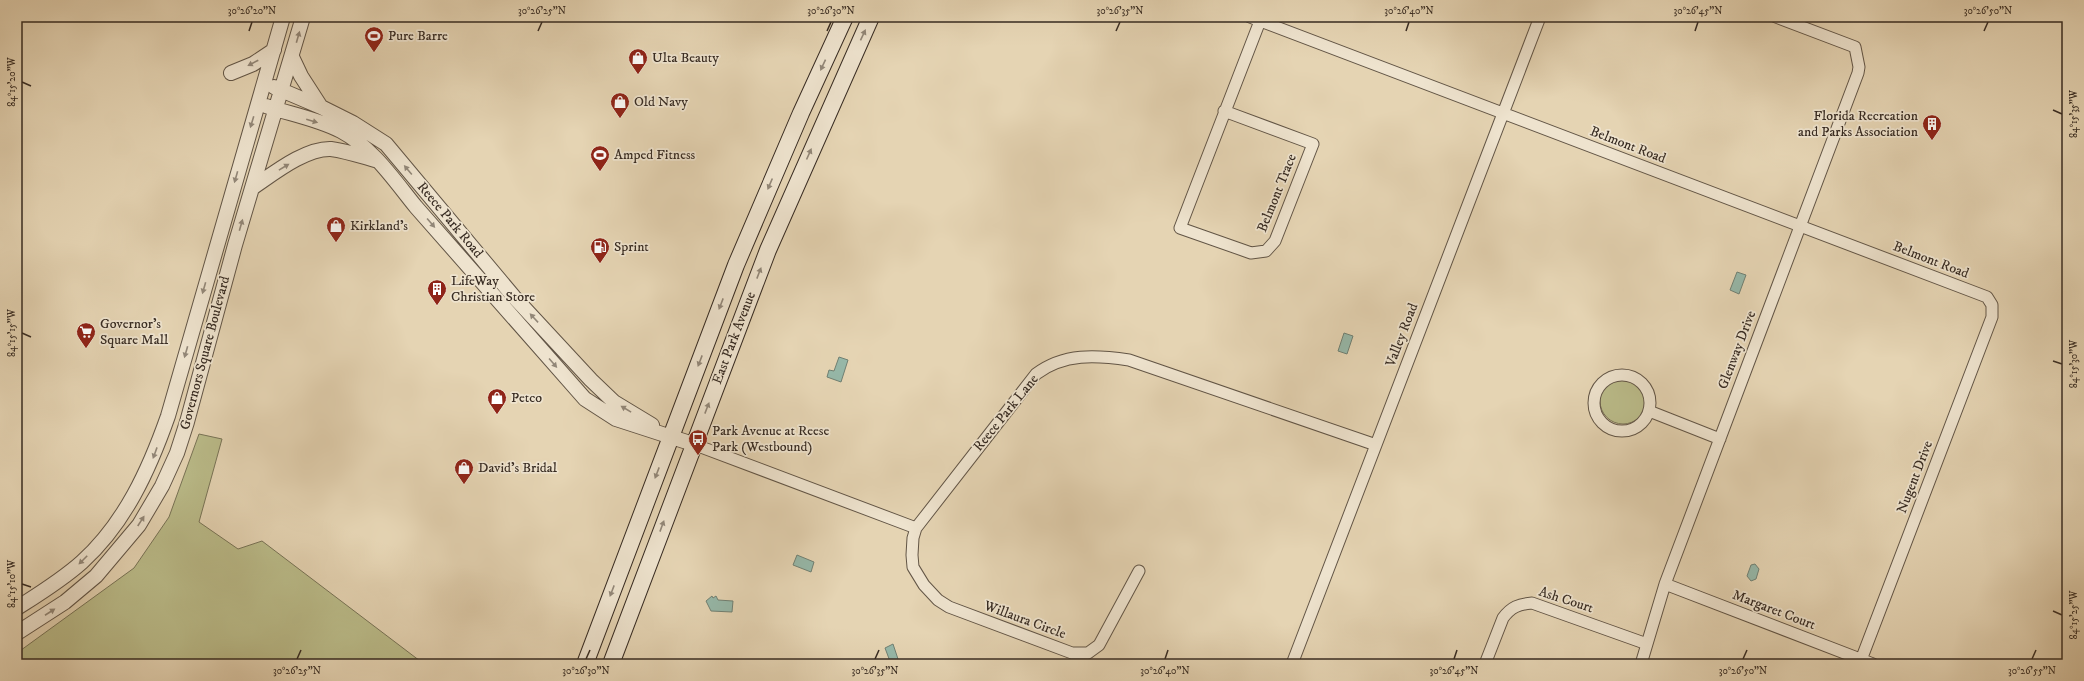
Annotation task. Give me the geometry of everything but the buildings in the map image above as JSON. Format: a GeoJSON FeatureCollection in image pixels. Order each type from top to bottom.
{"type":"FeatureCollection","features":[{"type":"Feature","properties":{"kind":"main road","name":"East Park Avenue"},"geometry":{"type":"LineString","coordinates":[[585,664],[739,257],[801,113],[845,17]]}},
{"type":"Feature","properties":{"kind":"main road","name":"East Park Avenue"},"geometry":{"type":"LineString","coordinates":[[611,664],[693,444],[774,236],[871,17]]}},
{"type":"Feature","properties":{"kind":"street","name":"Governors Square Boulevard"},"geometry":{"type":"LineString","coordinates":[[17,608],[48,589],[82,562],[108,532],[133,498],[153,459],[168,416],[274,50],[282,17]]}},
{"type":"Feature","properties":{"kind":"street","name":"Governors Square Boulevard"},"geometry":{"type":"LineString","coordinates":[[17,633],[65,602],[96,576],[139,525],[162,486],[177,453],[187,422],[252,188],[303,17]]}},
{"type":"Feature","properties":{"kind":"street","name":"Valley Road"},"geometry":{"type":"LineString","coordinates":[[1292,664],[1540,17]]}},
{"type":"Feature","properties":{"kind":"street","name":"Glenway Drive"},"geometry":{"type":"LineString","coordinates":[[1641,664],[1665,584],[1858,73],[1859,64],[1854,47],[1776,17]]}},
{"type":"Feature","properties":{"kind":"street","name":"Belmont Road"},"geometry":{"type":"LineString","coordinates":[[1255,19],[1272,21],[1503,113],[1987,298],[1992,305]]}},
{"type":"Feature","properties":{"kind":"street","name":"Belmont Trace"},"geometry":{"type":"LineString","coordinates":[[1224,111],[1313,144],[1276,241],[1266,251],[1251,253],[1180,228],[1224,111],[1255,19]]}},
{"type":"Feature","properties":{"kind":"street"},"geometry":{"type":"LineString","coordinates":[[231,73],[253,64],[274,50]]}},
{"type":"Feature","properties":{"kind":"street"},"geometry":{"type":"LineString","coordinates":[[292,57],[301,76],[321,107]]}},
{"type":"Feature","properties":{"kind":"street"},"geometry":{"type":"LineString","coordinates":[[264,83],[281,90]]}},
{"type":"Feature","properties":{"kind":"street","name":"Reece Park Road"},"geometry":{"type":"LineString","coordinates":[[281,90],[321,107],[386,144],[514,297],[600,390],[614,402],[672,436]]}},
{"type":"Feature","properties":{"kind":"street"},"geometry":{"type":"LineString","coordinates":[[258,104],[275,109]]}},
{"type":"Feature","properties":{"kind":"street","name":"Reece Park Road"},"geometry":{"type":"LineString","coordinates":[[275,109],[341,131],[355,140],[378,161],[585,398],[616,419],[693,444]]}},
{"type":"Feature","properties":{"kind":"street"},"geometry":{"type":"LineString","coordinates":[[252,188],[313,151],[329,149],[378,161]]}},
{"type":"Feature","properties":{"kind":"street","name":"Nugent Drive"},"geometry":{"type":"LineString","coordinates":[[1861,660],[1992,317],[1992,305]]}},
{"type":"Feature","properties":{"kind":"street","name":"Reece Park Lane"},"geometry":{"type":"LineString","coordinates":[[916,528],[1036,374],[1056,362],[1074,358],[1102,356],[1129,360],[1376,445]]}},
{"type":"Feature","properties":{"kind":"street"},"geometry":{"type":"LineString","coordinates":[[1620,374],[1630,376],[1641,382],[1647,390],[1650,399],[1649,411],[1641,424],[1632,430],[1622,432],[1613,430],[1602,424],[1596,416],[1594,396],[1602,382],[1611,377],[1620,374]]}},
{"type":"Feature","properties":{"kind":"street"},"geometry":{"type":"LineString","coordinates":[[1649,411],[1720,439]]}},
{"type":"Feature","properties":{"kind":"street"},"geometry":{"type":"LineString","coordinates":[[168,416],[187,422]]}},
{"type":"Feature","properties":{"kind":"street"},"geometry":{"type":"LineString","coordinates":[[693,444],[916,528]]}},
{"type":"Feature","properties":{"kind":"street","name":"Willaura Circle"},"geometry":{"type":"LineString","coordinates":[[916,528],[913,538],[913,567],[924,585],[938,600],[962,613],[1072,653],[1088,653],[1099,645],[1139,571]]}},
{"type":"Feature","properties":{"kind":"street","name":"Margaret Court"},"geometry":{"type":"LineString","coordinates":[[1665,584],[1872,664]]}},
{"type":"Feature","properties":{"kind":"street","name":"Ash Court"},"geometry":{"type":"LineString","coordinates":[[1485,664],[1503,618],[1507,612],[1515,606],[1532,603],[1647,644]]}},
{"type":"Feature","properties":{"kind":"green space"},"geometry":{"type":"Polygon","coordinates":[[[1623,378],[1636,382],[1642,388],[1646,401],[1642,414],[1636,420],[1623,424],[1610,420],[1604,414],[1600,401],[1604,388],[1610,382],[1623,378]]]}},
{"type":"Feature","properties":{"kind":"green space"},"geometry":{"type":"Polygon","coordinates":[[[199,434],[222,439],[199,522],[238,549],[262,541],[424,664],[17,664],[17,653],[134,568],[169,517],[199,434]]]}},
{"type":"Feature","properties":{"kind":"shaded area"},"geometry":{"type":"Polygon","coordinates":[[[1737,272],[1746,275],[1739,294],[1730,290],[1737,272]]]}},
{"type":"Feature","properties":{"kind":"shaded area"},"geometry":{"type":"Polygon","coordinates":[[[1344,333],[1353,336],[1347,354],[1338,351],[1344,333]]]}},
{"type":"Feature","properties":{"kind":"shaded area"},"geometry":{"type":"Polygon","coordinates":[[[839,357],[848,360],[841,382],[827,377],[829,370],[834,371],[839,357]]]}},
{"type":"Feature","properties":{"kind":"shaded area"},"geometry":{"type":"Polygon","coordinates":[[[797,555],[814,562],[811,572],[793,565],[797,555]]]}},
{"type":"Feature","properties":{"kind":"shaded area"},"geometry":{"type":"Polygon","coordinates":[[[1755,564],[1759,569],[1756,579],[1751,581],[1747,576],[1751,565],[1755,564]]]}},
{"type":"Feature","properties":{"kind":"shaded area"},"geometry":{"type":"Polygon","coordinates":[[[712,596],[713,598],[716,596],[718,600],[733,601],[732,612],[711,611],[706,601],[712,596]]]}},
{"type":"Feature","properties":{"kind":"shaded area"},"geometry":{"type":"Polygon","coordinates":[[[893,644],[899,662],[891,664],[885,648],[893,644]]]}},
{"type":"Feature","properties":{"kind":"place","name":"Pure Barre"},"geometry":{"type":"Point","coordinates":[374,53]}},
{"type":"Feature","properties":{"kind":"place","name":"Ulta Beauty"},"geometry":{"type":"Point","coordinates":[638,75]}},
{"type":"Feature","properties":{"kind":"place","name":"Old Navy"},"geometry":{"type":"Point","coordinates":[620,119]}},
{"type":"Feature","properties":{"kind":"place","name":"Florida Recreation and Parks Association"},"geometry":{"type":"Point","coordinates":[1932,141]}},
{"type":"Feature","properties":{"kind":"place","name":"Amped Fitness"},"geometry":{"type":"Point","coordinates":[600,172]}},
{"type":"Feature","properties":{"kind":"place","name":"Kirkland's"},"geometry":{"type":"Point","coordinates":[336,243]}},
{"type":"Feature","properties":{"kind":"place","name":"Sprint"},"geometry":{"type":"Point","coordinates":[600,264]}},
{"type":"Feature","properties":{"kind":"place","name":"LifeWay Christian Store"},"geometry":{"type":"Point","coordinates":[437,306]}},
{"type":"Feature","properties":{"kind":"place","name":"Governor's Square Mall"},"geometry":{"type":"Point","coordinates":[86,349]}},
{"type":"Feature","properties":{"kind":"place","name":"Petco"},"geometry":{"type":"Point","coordinates":[497,415]}},
{"type":"Feature","properties":{"kind":"place","name":"Park Avenue at Reese Park (Westbound)"},"geometry":{"type":"Point","coordinates":[698,456]}},
{"type":"Feature","properties":{"kind":"place","name":"David's Bridal"},"geometry":{"type":"Point","coordinates":[464,485]}}]}
